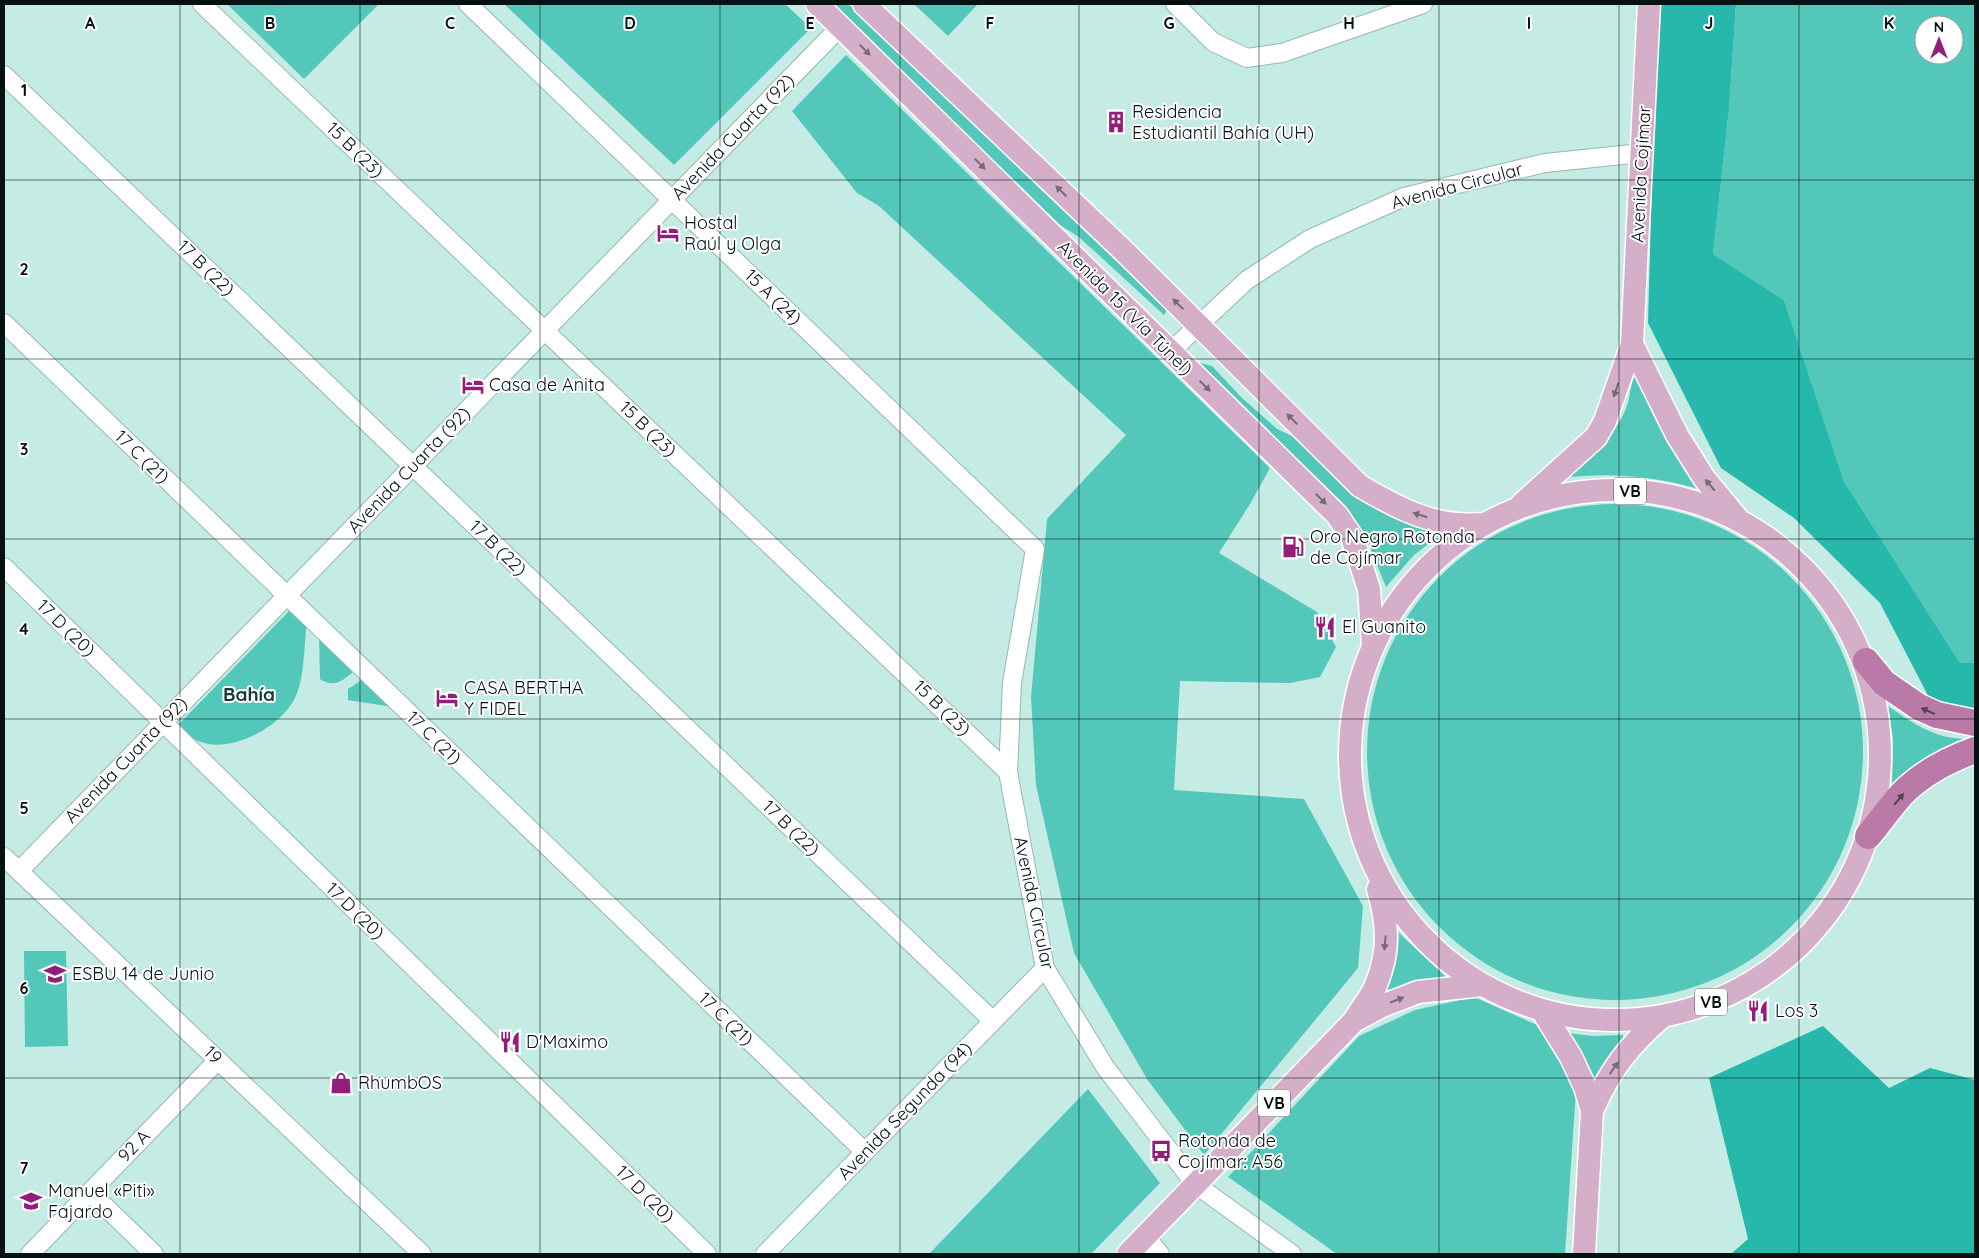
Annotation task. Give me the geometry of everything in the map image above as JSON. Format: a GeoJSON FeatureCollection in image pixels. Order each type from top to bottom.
{"type":"FeatureCollection","features":[{"type":"Feature","properties":{"kind":"highway","name":"VB"},"geometry":{"type":"LineString","coordinates":[[1866,661],[1884,683],[1918,707],[1937,715],[1975,722]]}},
{"type":"Feature","properties":{"kind":"highway","name":"VB"},"geometry":{"type":"LineString","coordinates":[[1868,836],[1906,789],[1927,772],[1947,761],[1975,750]]}},
{"type":"Feature","properties":{"kind":"main road","name":"Avenida 15 (Vía Túnel)"},"geometry":{"type":"LineString","coordinates":[[817,4],[1337,514],[1352,537],[1369,589],[1373,645]]}},
{"type":"Feature","properties":{"kind":"main road"},"geometry":{"type":"LineString","coordinates":[[864,4],[1199,324],[1360,486],[1418,515],[1457,524],[1485,524]]}},
{"type":"Feature","properties":{"kind":"main road","name":"Avenida Cojímar"},"geometry":{"type":"LineString","coordinates":[[1632,344],[1649,4]]}},
{"type":"Feature","properties":{"kind":"main road"},"geometry":{"type":"LineString","coordinates":[[1516,510],[1596,437],[1605,421],[1632,344]]}},
{"type":"Feature","properties":{"kind":"main road"},"geometry":{"type":"LineString","coordinates":[[1632,344],[1677,435],[1704,478],[1741,522]]}},
{"type":"Feature","properties":{"kind":"main road","name":"VB"},"geometry":{"type":"LineString","coordinates":[[1630,491],[1669,496],[1706,507],[1741,522],[1770,540],[1796,562],[1819,586],[1839,613],[1866,661],[1876,706],[1880,738],[1878,788],[1868,836],[1857,864],[1828,914],[1788,956],[1765,974],[1740,989],[1713,1001],[1663,1016],[1604,1020],[1543,1012],[1484,985],[1443,958],[1409,923],[1382,883],[1371,861],[1361,836],[1355,811],[1349,760],[1349,733],[1359,682],[1373,645],[1391,612],[1421,573],[1446,551],[1485,524],[1516,510],[1553,498],[1582,493],[1630,491]]}},
{"type":"Feature","properties":{"kind":"main road","name":"VB"},"geometry":{"type":"LineString","coordinates":[[1128,1254],[1353,1022],[1375,986],[1383,963],[1386,941],[1386,918],[1371,861]]}},
{"type":"Feature","properties":{"kind":"main road","name":"VB"},"geometry":{"type":"LineString","coordinates":[[1353,1022],[1382,1006],[1418,992],[1484,985]]}},
{"type":"Feature","properties":{"kind":"main road"},"geometry":{"type":"LineString","coordinates":[[1543,1012],[1571,1057],[1585,1088],[1592,1112],[1584,1254]]}},
{"type":"Feature","properties":{"kind":"main road"},"geometry":{"type":"LineString","coordinates":[[1592,1112],[1606,1081],[1623,1056],[1640,1036],[1663,1016]]}},
{"type":"Feature","properties":{"kind":"street","name":"15 B (23)"},"geometry":{"type":"LineString","coordinates":[[202,4],[1008,772]]}},
{"type":"Feature","properties":{"kind":"street","name":"15 A (24)"},"geometry":{"type":"LineString","coordinates":[[468,4],[1035,549]]}},
{"type":"Feature","properties":{"kind":"street"},"geometry":{"type":"LineString","coordinates":[[1175,4],[1213,42],[1247,58],[1282,53],[1423,4]]}},
{"type":"Feature","properties":{"kind":"street","name":"Avenida Cuarta (92)"},"geometry":{"type":"LineString","coordinates":[[19,871],[840,26]]}},
{"type":"Feature","properties":{"kind":"street","name":"17 B (22)"},"geometry":{"type":"LineString","coordinates":[[4,75],[993,1021]]}},
{"type":"Feature","properties":{"kind":"street","name":"Avenida Circular"},"geometry":{"type":"LineString","coordinates":[[1170,352],[1247,280],[1310,239],[1404,197],[1545,162],[1642,153]]}},
{"type":"Feature","properties":{"kind":"street","name":"17 C (21)"},"geometry":{"type":"LineString","coordinates":[[4,323],[864,1152]]}},
{"type":"Feature","properties":{"kind":"street","name":"Avenida Circular"},"geometry":{"type":"LineString","coordinates":[[1035,549],[1012,683],[1008,772],[1045,968],[1104,1067],[1196,1184],[1292,1254]]}},
{"type":"Feature","properties":{"kind":"street","name":"17 D (20)"},"geometry":{"type":"LineString","coordinates":[[4,567],[707,1254]]}},
{"type":"Feature","properties":{"kind":"street","name":"19"},"geometry":{"type":"LineString","coordinates":[[4,857],[422,1254]]}},
{"type":"Feature","properties":{"kind":"street","name":"Avenida Segunda (94)"},"geometry":{"type":"LineString","coordinates":[[765,1254],[1045,968]]}},
{"type":"Feature","properties":{"kind":"street","name":"92 A"},"geometry":{"type":"LineString","coordinates":[[30,1254],[218,1060]]}},
{"type":"Feature","properties":{"kind":"street"},"geometry":{"type":"LineString","coordinates":[[90,1192],[154,1254]]}},
{"type":"Feature","properties":{"kind":"street"},"geometry":{"type":"LineString","coordinates":[[1145,1236],[1160,1254]]}},
{"type":"Feature","properties":{"kind":"shaded area"},"geometry":{"type":"Polygon","coordinates":[[[227,4],[379,4],[304,79],[227,4]]]}},
{"type":"Feature","properties":{"kind":"shaded area"},"geometry":{"type":"Polygon","coordinates":[[[504,4],[785,4],[811,28],[674,165],[504,4]]]}},
{"type":"Feature","properties":{"kind":"shaded area"},"geometry":{"type":"Polygon","coordinates":[[[832,4],[847,4],[855,9],[1167,310],[1164,315],[1079,237],[1060,225],[832,4]]]}},
{"type":"Feature","properties":{"kind":"shaded area"},"geometry":{"type":"Polygon","coordinates":[[[914,4],[978,4],[948,36],[914,4]]]}},
{"type":"Feature","properties":{"kind":"shaded area"},"geometry":{"type":"Polygon","coordinates":[[[1657,4],[1736,4],[1729,109],[1713,254],[1784,300],[1844,482],[1960,663],[1975,663],[1975,709],[1935,709],[1880,603],[1794,518],[1721,468],[1648,323],[1657,4]]]}},
{"type":"Feature","properties":{"kind":"shaded area"},"geometry":{"type":"Polygon","coordinates":[[[1736,4],[1975,4],[1975,663],[1960,663],[1844,483],[1784,300],[1713,254],[1729,109],[1736,4]]]}},
{"type":"Feature","properties":{"kind":"shaded area"},"geometry":{"type":"Polygon","coordinates":[[[846,55],[1270,468],[1219,553],[1317,612],[1336,647],[1320,677],[1290,683],[1180,681],[1174,790],[1304,799],[1363,906],[1358,968],[1204,1155],[1147,1079],[1074,953],[1036,785],[1031,697],[1047,519],[1126,435],[879,206],[857,193],[792,111],[846,55]]]}},
{"type":"Feature","properties":{"kind":"shaded area"},"geometry":{"type":"Polygon","coordinates":[[[1200,363],[1212,366],[1242,398],[1277,429],[1292,436],[1347,487],[1441,534],[1414,555],[1386,587],[1368,542],[1344,507],[1200,363]]]}},
{"type":"Feature","properties":{"kind":"shaded area"},"geometry":{"type":"Polygon","coordinates":[[[1635,376],[1643,388],[1651,411],[1662,432],[1702,490],[1650,478],[1615,475],[1561,478],[1599,447],[1615,429],[1627,406],[1635,376]]]}},
{"type":"Feature","properties":{"kind":"shaded area"},"geometry":{"type":"Polygon","coordinates":[[[1615,504],[1663,509],[1710,523],[1732,533],[1753,546],[1790,577],[1821,614],[1834,635],[1844,657],[1858,704],[1863,752],[1858,800],[1844,847],[1834,869],[1821,890],[1790,927],[1753,958],[1732,971],[1710,981],[1663,995],[1615,1000],[1567,995],[1520,981],[1498,971],[1477,958],[1440,927],[1409,890],[1396,869],[1386,847],[1372,800],[1367,752],[1372,704],[1386,657],[1396,635],[1409,614],[1440,577],[1477,546],[1498,533],[1520,523],[1567,509],[1615,504]]]}},
{"type":"Feature","properties":{"kind":"shaded area"},"geometry":{"type":"Polygon","coordinates":[[[292,608],[307,621],[301,681],[295,698],[288,709],[266,729],[237,742],[209,744],[194,739],[179,724],[292,608]]]}},
{"type":"Feature","properties":{"kind":"shaded area"},"geometry":{"type":"Polygon","coordinates":[[[319,633],[354,671],[338,682],[330,683],[320,679],[319,633]]]}},
{"type":"Feature","properties":{"kind":"shaded area"},"geometry":{"type":"Polygon","coordinates":[[[363,679],[393,707],[348,700],[348,689],[363,679]]]}},
{"type":"Feature","properties":{"kind":"shaded area"},"geometry":{"type":"Polygon","coordinates":[[[1888,706],[1929,731],[1946,737],[1971,739],[1892,789],[1893,739],[1888,706]]]}},
{"type":"Feature","properties":{"kind":"shaded area"},"geometry":{"type":"Polygon","coordinates":[[[1398,932],[1447,978],[1409,984],[1387,993],[1385,991],[1396,963],[1398,932]]]}},
{"type":"Feature","properties":{"kind":"shaded area"},"geometry":{"type":"Polygon","coordinates":[[[24,951],[66,951],[68,1046],[25,1047],[24,951]]]}},
{"type":"Feature","properties":{"kind":"shaded area"},"geometry":{"type":"Polygon","coordinates":[[[1474,997],[1537,1025],[1576,1090],[1565,1254],[1337,1254],[1228,1177],[1359,1036],[1415,1010],[1474,997]]]}},
{"type":"Feature","properties":{"kind":"shaded area"},"geometry":{"type":"Polygon","coordinates":[[[1823,1026],[1889,1088],[1930,1068],[1975,1080],[1975,1254],[1731,1254],[1748,1239],[1709,1078],[1823,1026]]]}},
{"type":"Feature","properties":{"kind":"shaded area"},"geometry":{"type":"Polygon","coordinates":[[[1567,1033],[1593,1036],[1623,1035],[1623,1038],[1627,1039],[1594,1078],[1567,1033]]]}},
{"type":"Feature","properties":{"kind":"shaded area"},"geometry":{"type":"Polygon","coordinates":[[[1088,1089],[1160,1183],[1091,1254],[929,1254],[1088,1089]]]}},
{"type":"Feature","properties":{"kind":"place","name":"Residencia Estudiantil Bahía (UH)"},"geometry":{"type":"Point","coordinates":[1116,122]}},
{"type":"Feature","properties":{"kind":"place","name":"Hostal Raúl y Olga"},"geometry":{"type":"Point","coordinates":[668,233]}},
{"type":"Feature","properties":{"kind":"place","name":"Casa de Anita"},"geometry":{"type":"Point","coordinates":[473,385]}},
{"type":"Feature","properties":{"kind":"place","name":"Oro Negro Rotonda de Cojímar"},"geometry":{"type":"Point","coordinates":[1293,547]}},
{"type":"Feature","properties":{"kind":"place","name":"El Guanito"},"geometry":{"type":"Point","coordinates":[1325,627]}},
{"type":"Feature","properties":{"kind":"place","name":"CASA BERTHA Y FIDEL"},"geometry":{"type":"Point","coordinates":[447,698]}},
{"type":"Feature","properties":{"kind":"place","name":"ESBU 14 de Junio"},"geometry":{"type":"Point","coordinates":[55,974]}},
{"type":"Feature","properties":{"kind":"place","name":"Los 3"},"geometry":{"type":"Point","coordinates":[1758,1011]}},
{"type":"Feature","properties":{"kind":"place","name":"D'Maximo"},"geometry":{"type":"Point","coordinates":[510,1042]}},
{"type":"Feature","properties":{"kind":"place","name":"RhumbOS"},"geometry":{"type":"Point","coordinates":[341,1083]}},
{"type":"Feature","properties":{"kind":"place","name":"Rotonda de Cojímar: A56"},"geometry":{"type":"Point","coordinates":[1161,1151]}},
{"type":"Feature","properties":{"kind":"place","name":"Manuel «Piti» Fajardo"},"geometry":{"type":"Point","coordinates":[31,1201]}},
{"type":"Feature","properties":{"kind":"district","name":"Bahía"},"geometry":{"type":"Point","coordinates":[249,694]}}]}
